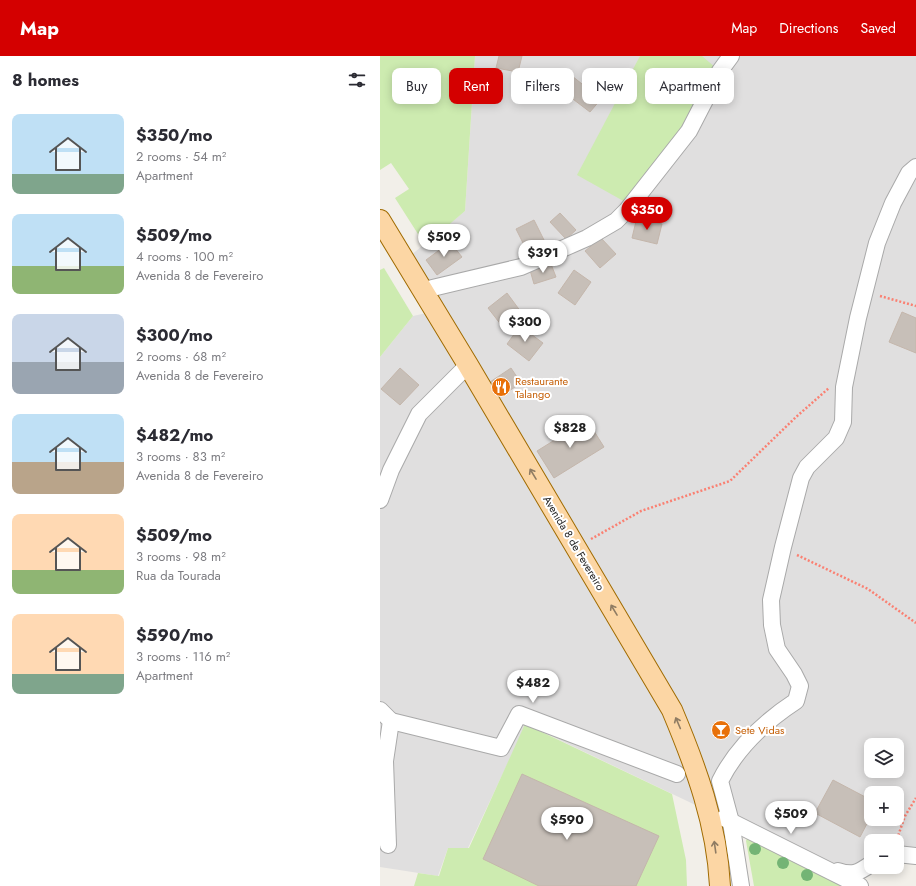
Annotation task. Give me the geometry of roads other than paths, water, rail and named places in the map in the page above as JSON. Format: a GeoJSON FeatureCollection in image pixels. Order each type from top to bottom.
{"type":"FeatureCollection","features":[{"type":"Feature","properties":{"kind":"main road","name":"Avenida 8 de Fevereiro"},"geometry":{"type":"LineString","coordinates":[[380,220],[424,290],[672,710],[692,758],[708,810],[715,843],[720,886]]}},
{"type":"Feature","properties":{"kind":"street"},"geometry":{"type":"LineString","coordinates":[[424,290],[522,267],[587,238],[616,221],[689,131],[720,71],[731,56]]}},
{"type":"Feature","properties":{"kind":"street"},"geometry":{"type":"LineString","coordinates":[[741,886],[731,822],[720,781],[729,763],[752,735],[780,711],[796,701],[800,686],[794,674],[777,649],[772,625],[771,600],[782,547],[801,478],[807,467],[836,438],[842,422],[846,373],[864,292],[877,243],[894,202],[909,173],[916,167]]}},
{"type":"Feature","properties":{"kind":"street"},"geometry":{"type":"LineString","coordinates":[[380,500],[390,470],[419,414],[468,365]]}},
{"type":"Feature","properties":{"kind":"street"},"geometry":{"type":"LineString","coordinates":[[388,845],[385,715],[501,748],[519,714],[677,774]]}},
{"type":"Feature","properties":{"kind":"street"},"geometry":{"type":"LineString","coordinates":[[708,810],[860,886]]}},
{"type":"Feature","properties":{"kind":"street"},"geometry":{"type":"LineString","coordinates":[[904,855],[916,856]]}},
{"type":"Feature","properties":{"kind":"street"},"geometry":{"type":"LineString","coordinates":[[826,868],[850,875],[864,869]]}},
{"type":"Feature","properties":{"kind":"place","name":"Restaurante Talango"},"geometry":{"type":"Point","coordinates":[501,387]}},
{"type":"Feature","properties":{"kind":"place","name":"Sete Vidas"},"geometry":{"type":"Point","coordinates":[721,730]}}]}
